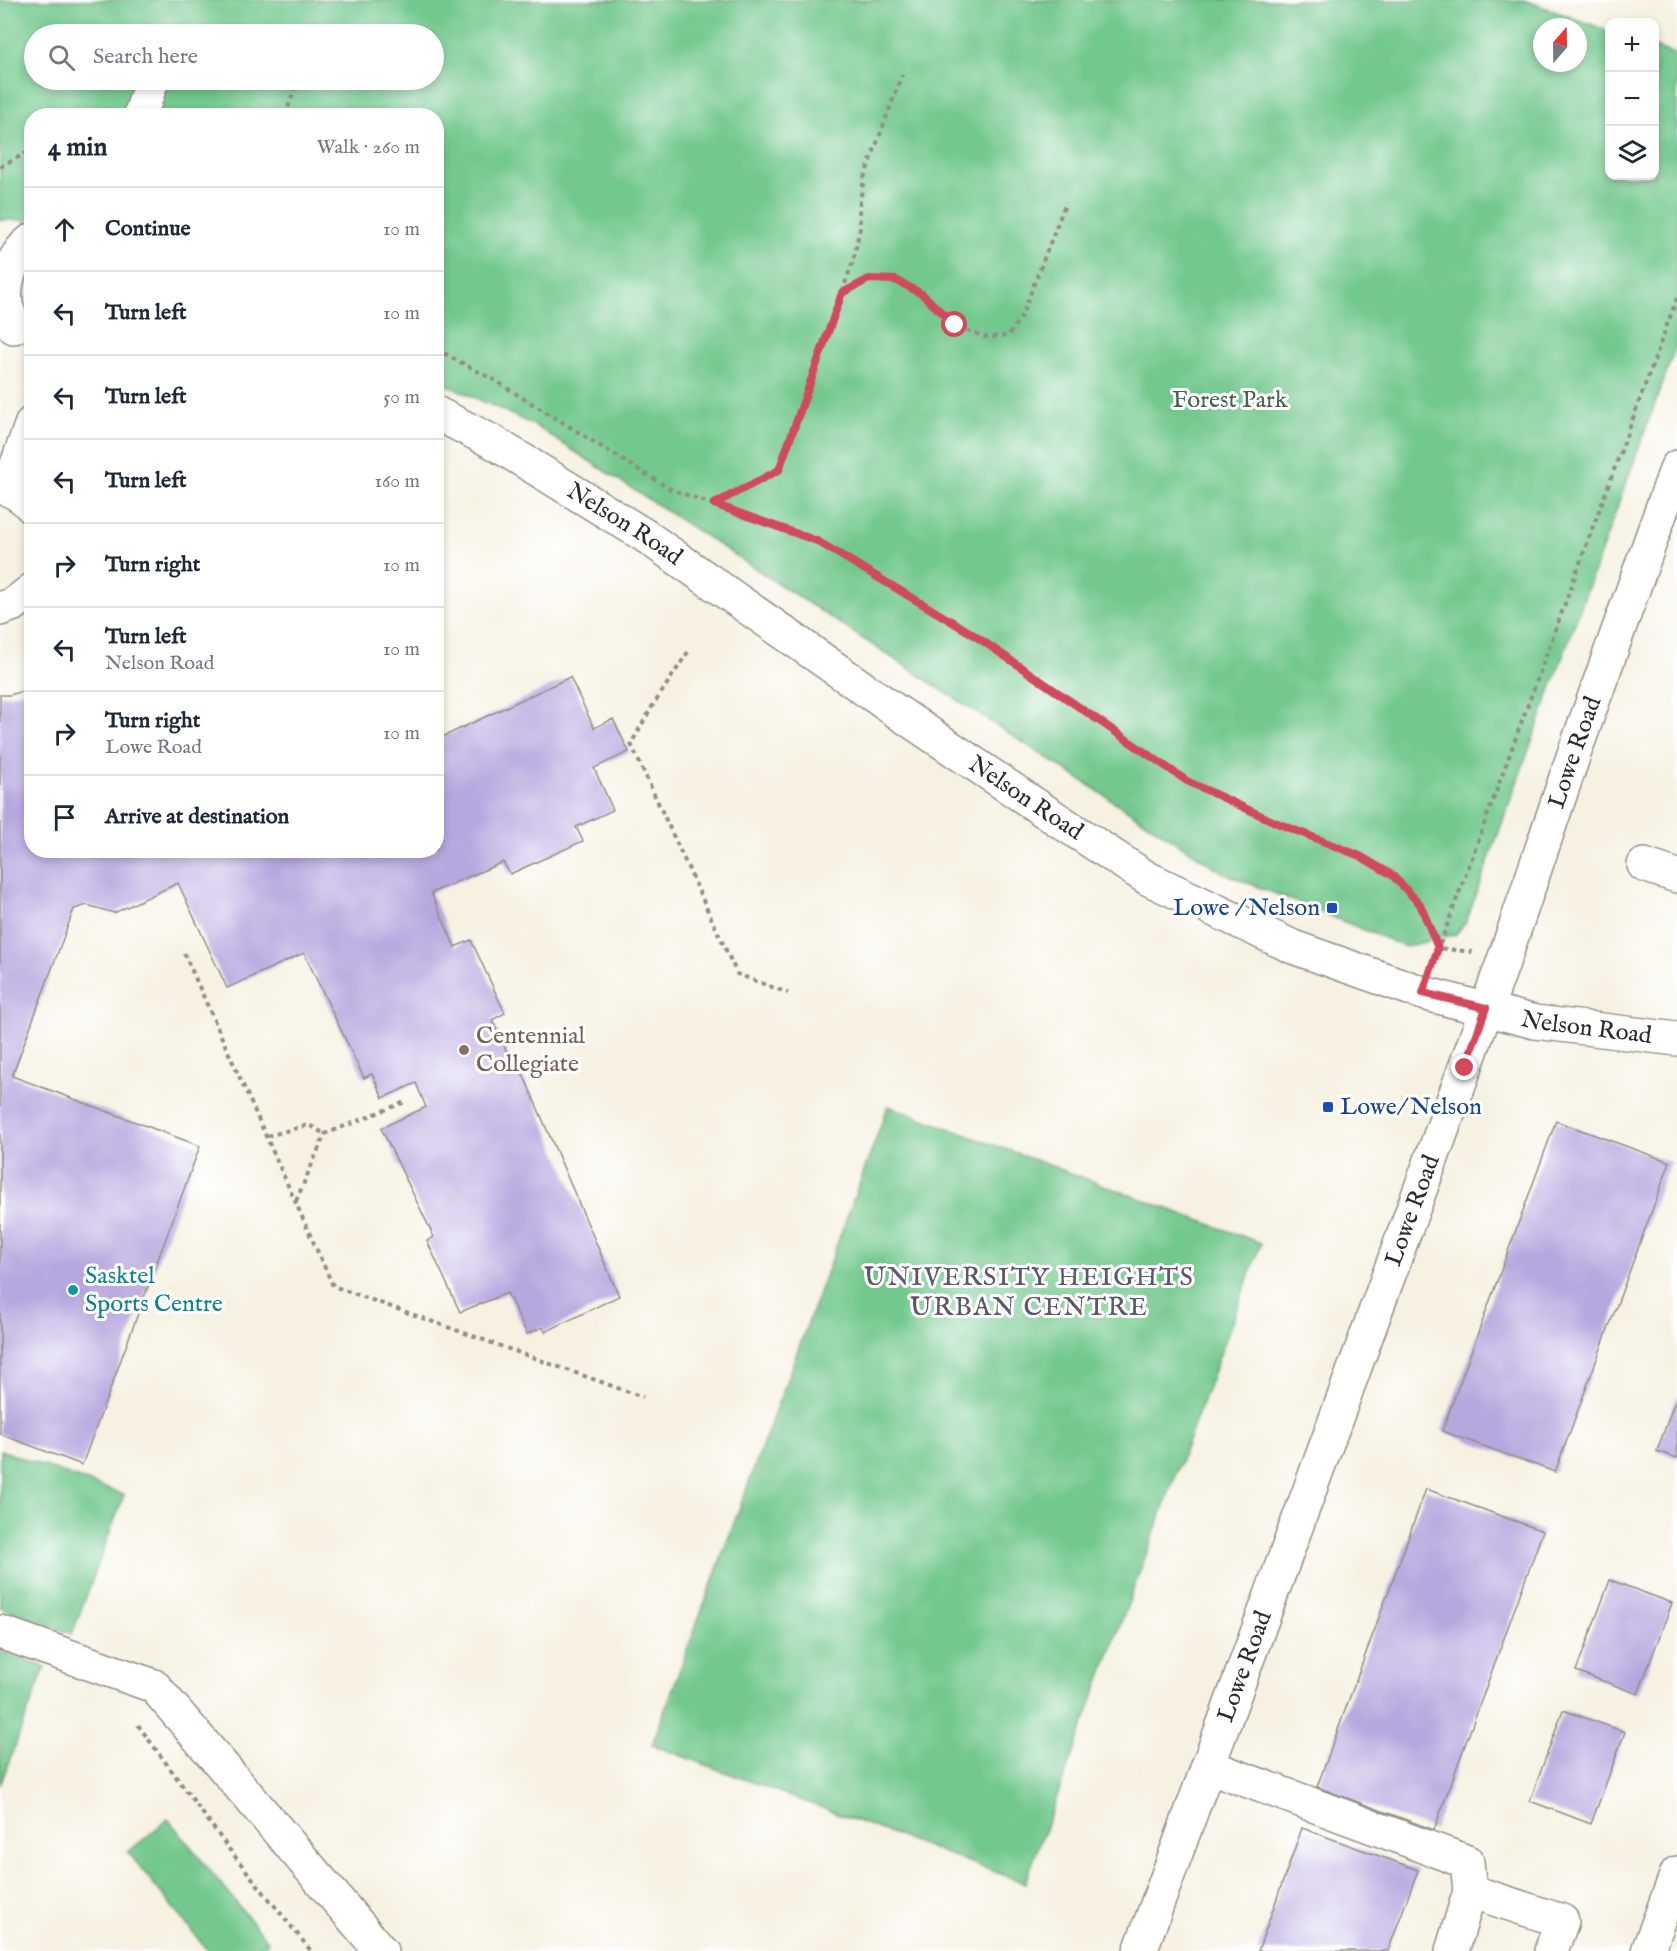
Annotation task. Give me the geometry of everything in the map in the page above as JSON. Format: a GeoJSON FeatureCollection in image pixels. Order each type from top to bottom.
{"type":"FeatureCollection","features":[{"type":"Feature","properties":{"kind":"street"},"geometry":{"type":"LineString","coordinates":[[143,108],[149,90]]}},
{"type":"Feature","properties":{"kind":"street"},"geometry":{"type":"LineString","coordinates":[[15,328],[6,304],[7,281],[20,242]]}},
{"type":"Feature","properties":{"kind":"street","name":"Nelson Road"},"geometry":{"type":"LineString","coordinates":[[444,417],[493,442],[644,535],[893,709],[1147,878],[1293,947],[1423,993],[1535,1022],[1677,1039]]}},
{"type":"Feature","properties":{"kind":"street"},"geometry":{"type":"LineString","coordinates":[[13,494],[24,453]]}},
{"type":"Feature","properties":{"kind":"street","name":"Lowe Road"},"geometry":{"type":"LineString","coordinates":[[1140,1951],[1486,1008],[1677,467]]}},
{"type":"Feature","properties":{"kind":"street"},"geometry":{"type":"LineString","coordinates":[[0,609],[14,604],[24,596]]}},
{"type":"Feature","properties":{"kind":"street"},"geometry":{"type":"LineString","coordinates":[[1644,865],[1677,876]]}},
{"type":"Feature","properties":{"kind":"street"},"geometry":{"type":"LineString","coordinates":[[0,1632],[154,1686],[381,1951]]}},
{"type":"Feature","properties":{"kind":"street"},"geometry":{"type":"LineString","coordinates":[[1208,1766],[1467,1862],[1470,1891],[1452,1951]]}},
{"type":"Feature","properties":{"kind":"street"},"geometry":{"type":"LineString","coordinates":[[1648,1951],[1677,1872]]}},
{"type":"Feature","properties":{"kind":"street"},"geometry":{"type":"LineString","coordinates":[[1470,1891],[1562,1921],[1551,1951]]}},
{"type":"Feature","properties":{"kind":"path"},"geometry":{"type":"LineString","coordinates":[[714,504],[779,470],[853,261],[860,228],[859,207],[864,178],[902,75]]}},
{"type":"Feature","properties":{"kind":"path"},"geometry":{"type":"LineString","coordinates":[[288,108],[294,90]]}},
{"type":"Feature","properties":{"kind":"path"},"geometry":{"type":"LineString","coordinates":[[0,166],[24,154]]}},
{"type":"Feature","properties":{"kind":"path"},"geometry":{"type":"LineString","coordinates":[[842,293],[869,279],[896,280],[922,294],[955,325],[984,337],[1008,336],[1022,315],[1066,202]]}},
{"type":"Feature","properties":{"kind":"path"},"geometry":{"type":"LineString","coordinates":[[1423,993],[1677,298]]}},
{"type":"Feature","properties":{"kind":"path"},"geometry":{"type":"LineString","coordinates":[[444,353],[494,380],[670,489],[817,541],[971,633],[1187,781],[1277,823],[1360,856],[1392,875],[1420,904],[1438,948]]}},
{"type":"Feature","properties":{"kind":"path"},"geometry":{"type":"LineString","coordinates":[[688,652],[631,744],[737,974],[788,993]]}},
{"type":"Feature","properties":{"kind":"path"},"geometry":{"type":"LineString","coordinates":[[184,953],[333,1286],[643,1397]]}},
{"type":"Feature","properties":{"kind":"path"},"geometry":{"type":"LineString","coordinates":[[296,1202],[325,1134],[405,1102]]}},
{"type":"Feature","properties":{"kind":"path"},"geometry":{"type":"LineString","coordinates":[[267,1136],[309,1125],[325,1134]]}},
{"type":"Feature","properties":{"kind":"path"},"geometry":{"type":"LineString","coordinates":[[134,1719],[229,1849],[311,1951]]}},
{"type":"Feature","properties":{"kind":"green space","name":"Forest Park"},"geometry":{"type":"Polygon","coordinates":[[[0,0],[1524,0],[1573,18],[1533,18],[1533,72],[1587,72],[1587,23],[1605,30],[1605,180],[1659,180],[1659,48],[1677,55],[1677,343],[1466,922],[1456,934],[1406,947],[1224,873],[534,425],[444,383],[444,108],[24,108],[24,220],[0,220],[0,0]]]}},
{"type":"Feature","properties":{"kind":"green space"},"geometry":{"type":"Polygon","coordinates":[[[888,1106],[1261,1243],[1025,1883],[652,1745],[888,1106]]]}},
{"type":"Feature","properties":{"kind":"green space"},"geometry":{"type":"Polygon","coordinates":[[[0,1450],[124,1495],[72,1634],[0,1607],[0,1450]]]}},
{"type":"Feature","properties":{"kind":"green space"},"geometry":{"type":"Polygon","coordinates":[[[0,1650],[45,1667],[0,1785],[0,1650]]]}},
{"type":"Feature","properties":{"kind":"green space"},"geometry":{"type":"Polygon","coordinates":[[[168,1819],[268,1942],[257,1951],[208,1951],[128,1852],[168,1819]]]}},
{"type":"Feature","properties":{"kind":"building"},"geometry":{"type":"Polygon","coordinates":[[[570,677],[594,728],[613,719],[629,752],[594,768],[613,810],[576,827],[583,841],[510,874],[503,862],[431,893],[455,947],[471,940],[505,1013],[492,1020],[514,1067],[519,1065],[619,1296],[545,1332],[543,1327],[527,1334],[507,1293],[460,1312],[427,1241],[434,1237],[381,1128],[426,1107],[416,1083],[383,1098],[372,1074],[364,1078],[304,953],[227,988],[178,883],[114,913],[87,905],[74,909],[12,1076],[200,1146],[82,1465],[0,1434],[0,695],[10,695],[24,691],[24,858],[444,858],[444,736],[570,677]]]}},
{"type":"Feature","properties":{"kind":"building"},"geometry":{"type":"Polygon","coordinates":[[[1556,1121],[1670,1162],[1555,1472],[1442,1431],[1556,1121]]]}},
{"type":"Feature","properties":{"kind":"building"},"geometry":{"type":"Polygon","coordinates":[[[1677,1395],[1677,1458],[1657,1451],[1677,1395]]]}},
{"type":"Feature","properties":{"kind":"building"},"geometry":{"type":"Polygon","coordinates":[[[1426,1489],[1543,1531],[1434,1830],[1317,1787],[1426,1489]]]}},
{"type":"Feature","properties":{"kind":"building"},"geometry":{"type":"Polygon","coordinates":[[[1610,1580],[1672,1603],[1638,1694],[1576,1671],[1610,1580]]]}},
{"type":"Feature","properties":{"kind":"building"},"geometry":{"type":"Polygon","coordinates":[[[1563,1710],[1625,1732],[1591,1824],[1530,1801],[1563,1710]]]}},
{"type":"Feature","properties":{"kind":"building"},"geometry":{"type":"Polygon","coordinates":[[[1302,1828],[1418,1870],[1388,1951],[1258,1951],[1302,1828]]]}},
{"type":"Feature","properties":{"kind":"place","name":"Lowe / Nelson"},"geometry":{"type":"Point","coordinates":[1332,908]}},
{"type":"Feature","properties":{"kind":"place","name":"Centennial Collegiate"},"geometry":{"type":"Point","coordinates":[464,1050]}},
{"type":"Feature","properties":{"kind":"place","name":"Lowe/ Nelson"},"geometry":{"type":"Point","coordinates":[1328,1107]}},
{"type":"Feature","properties":{"kind":"place","name":"Sasktel Sports Centre"},"geometry":{"type":"Point","coordinates":[73,1290]}},
{"type":"Feature","properties":{"kind":"district","name":"UNIVERSITY HEIGHTS URBAN CENTRE"},"geometry":{"type":"Point","coordinates":[1029,1292]}},
{"type":"Feature","properties":{"kind":"route"},"geometry":{"type":"LineString","coordinates":[[955,325],[922,294],[896,280],[869,279],[842,293],[779,470],[714,504],[817,541],[971,633],[1187,781],[1277,823],[1360,856],[1392,875],[1420,904],[1438,948],[1423,993],[1486,1008],[1465,1068]]}}]}
